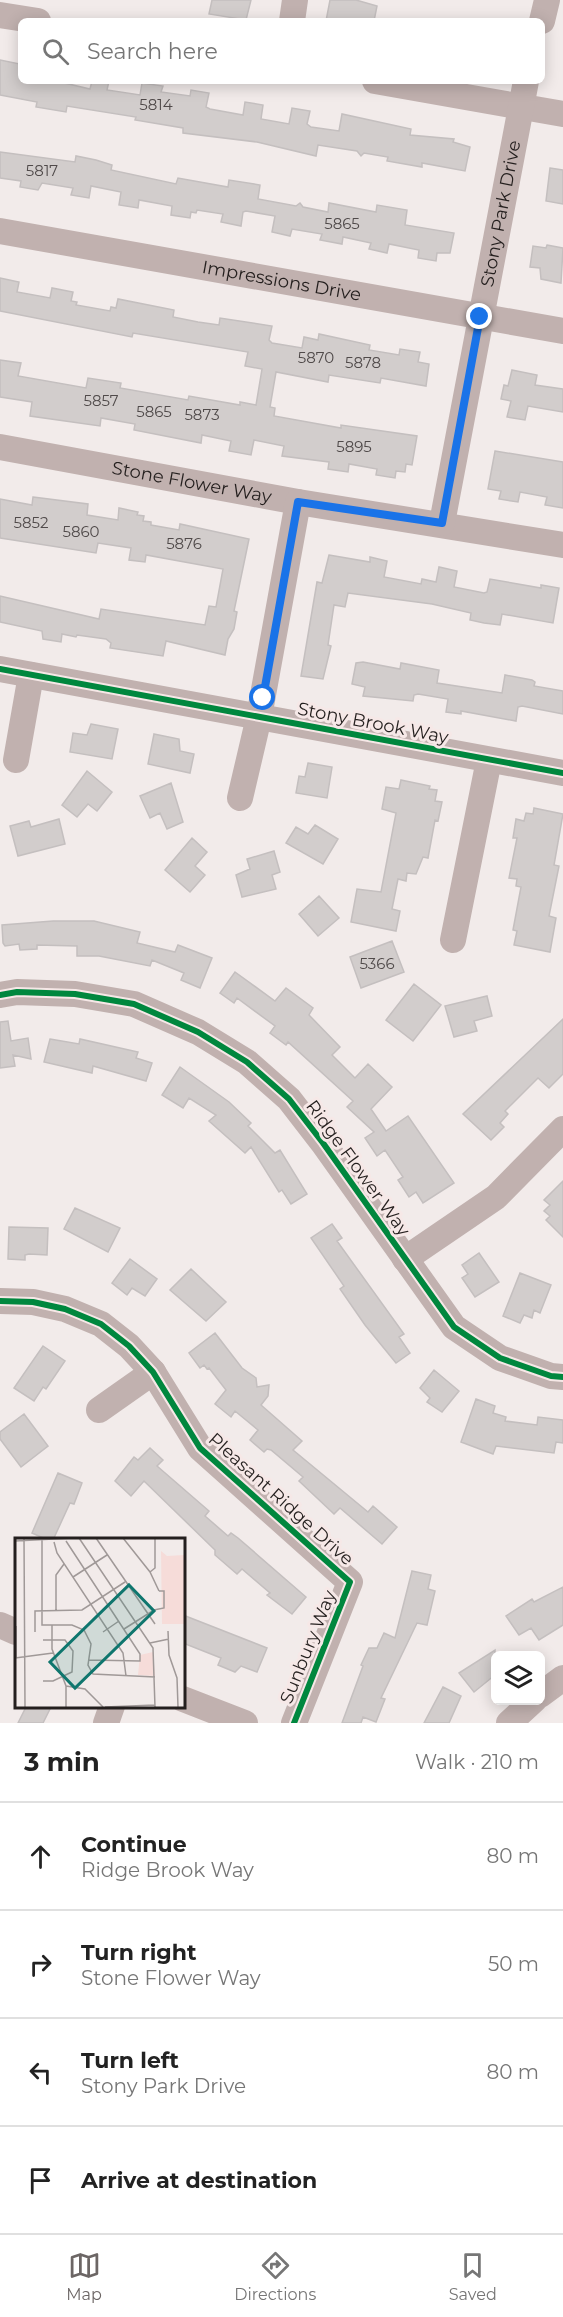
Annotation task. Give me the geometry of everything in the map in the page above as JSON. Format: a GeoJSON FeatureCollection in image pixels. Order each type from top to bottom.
{"type":"FeatureCollection","features":[{"type":"Feature","properties":{"kind":"street"},"geometry":{"type":"LineString","coordinates":[[39,18],[43,0]]}},
{"type":"Feature","properties":{"kind":"street"},"geometry":{"type":"LineString","coordinates":[[293,18],[296,0]]}},
{"type":"Feature","properties":{"kind":"street"},"geometry":{"type":"LineString","coordinates":[[543,18],[547,0]]}},
{"type":"Feature","properties":{"kind":"street"},"geometry":{"type":"LineString","coordinates":[[0,15],[19,18]]}},
{"type":"Feature","properties":{"kind":"street"},"geometry":{"type":"LineString","coordinates":[[392,84],[563,114]]}},
{"type":"Feature","properties":{"kind":"street","name":"Stony Park Drive"},"geometry":{"type":"LineString","coordinates":[[442,523],[525,84]]}},
{"type":"Feature","properties":{"kind":"street","name":"Impressions Drive"},"geometry":{"type":"LineString","coordinates":[[0,231],[563,331]]}},
{"type":"Feature","properties":{"kind":"street","name":"Stone Flower Way"},"geometry":{"type":"LineString","coordinates":[[0,447],[298,502],[442,523],[563,545]]}},
{"type":"Feature","properties":{"kind":"street"},"geometry":{"type":"LineString","coordinates":[[240,798],[259,717],[298,502]]}},
{"type":"Feature","properties":{"kind":"street","name":"Stony Brook Way"},"geometry":{"type":"LineString","coordinates":[[0,669],[563,773]]}},
{"type":"Feature","properties":{"kind":"street"},"geometry":{"type":"LineString","coordinates":[[16,760],[31,675]]}},
{"type":"Feature","properties":{"kind":"street"},"geometry":{"type":"LineString","coordinates":[[453,940],[489,760]]}},
{"type":"Feature","properties":{"kind":"street","name":"Ridge Flower Way"},"geometry":{"type":"LineString","coordinates":[[0,994],[26,992],[75,994],[134,1004],[198,1032],[247,1062],[289,1099],[454,1327],[500,1358],[551,1376],[563,1377]]}},
{"type":"Feature","properties":{"kind":"street"},"geometry":{"type":"LineString","coordinates":[[405,1259],[496,1197],[563,1129]]}},
{"type":"Feature","properties":{"kind":"street","name":"Pleasant Ridge Drive"},"geometry":{"type":"LineString","coordinates":[[0,1301],[33,1302],[64,1309],[100,1324],[129,1346],[153,1372],[200,1448],[350,1582]]}},
{"type":"Feature","properties":{"kind":"street"},"geometry":{"type":"LineString","coordinates":[[99,1410],[153,1372]]}},
{"type":"Feature","properties":{"kind":"street","name":"Sunbury Way"},"geometry":{"type":"LineString","coordinates":[[294,1723],[350,1582]]}},
{"type":"Feature","properties":{"kind":"street"},"geometry":{"type":"LineString","coordinates":[[0,1624],[15,1632]]}},
{"type":"Feature","properties":{"kind":"street"},"geometry":{"type":"LineString","coordinates":[[545,1691],[563,1678]]}},
{"type":"Feature","properties":{"kind":"street"},"geometry":{"type":"LineString","coordinates":[[184,1700],[245,1723]]}},
{"type":"Feature","properties":{"kind":"street"},"geometry":{"type":"LineString","coordinates":[[509,1723],[529,1705]]}},
{"type":"Feature","properties":{"kind":"street"},"geometry":{"type":"LineString","coordinates":[[105,1723],[112,1708]]}},
{"type":"Feature","properties":{"kind":"building"},"geometry":{"type":"Polygon","coordinates":[[[212,0],[251,0],[246,18],[209,14],[212,0]]]}},
{"type":"Feature","properties":{"kind":"building"},"geometry":{"type":"Polygon","coordinates":[[[330,0],[356,0],[377,6],[375,18],[327,18],[330,0]]]}},
{"type":"Feature","properties":{"kind":"building"},"geometry":{"type":"Polygon","coordinates":[[[0,60],[18,64],[18,84],[69,84],[90,89],[91,84],[108,84],[107,90],[140,95],[142,84],[149,84],[163,86],[161,92],[190,96],[191,90],[209,93],[206,107],[210,109],[243,115],[245,102],[263,105],[261,119],[289,124],[292,108],[310,111],[307,124],[311,127],[339,131],[342,114],[411,129],[410,135],[454,139],[453,142],[470,147],[465,171],[422,163],[422,167],[387,161],[388,157],[364,153],[361,156],[357,151],[318,145],[316,156],[257,142],[183,133],[183,128],[135,120],[136,117],[67,106],[66,112],[36,107],[37,102],[0,95],[0,60]]]}},
{"type":"Feature","properties":{"kind":"building"},"geometry":{"type":"Polygon","coordinates":[[[0,152],[75,162],[76,156],[112,165],[111,170],[176,184],[178,178],[228,187],[229,180],[260,185],[258,199],[296,206],[300,203],[303,207],[328,212],[329,203],[376,212],[377,205],[407,210],[405,225],[454,233],[450,253],[437,253],[436,261],[418,258],[419,250],[389,244],[387,253],[369,249],[371,243],[343,237],[342,244],[320,240],[322,234],[292,229],[290,236],[272,232],[275,216],[246,211],[243,212],[241,226],[221,222],[223,214],[197,210],[196,213],[191,212],[190,218],[171,215],[172,206],[139,200],[138,208],[119,205],[121,192],[91,186],[89,198],[71,195],[73,188],[42,183],[38,190],[20,187],[21,181],[0,178],[0,152]]]}},
{"type":"Feature","properties":{"kind":"building"},"geometry":{"type":"Polygon","coordinates":[[[550,168],[563,170],[563,204],[546,201],[550,168]]]}},
{"type":"Feature","properties":{"kind":"building"},"geometry":{"type":"Polygon","coordinates":[[[547,245],[563,248],[561,283],[541,279],[540,268],[530,267],[533,246],[546,248],[547,245]]]}},
{"type":"Feature","properties":{"kind":"building"},"geometry":{"type":"Polygon","coordinates":[[[0,278],[19,282],[17,292],[50,298],[52,288],[73,292],[71,301],[77,302],[76,305],[110,311],[111,307],[116,308],[118,299],[174,310],[173,317],[198,322],[219,325],[220,318],[272,326],[269,340],[272,343],[302,348],[304,337],[318,340],[319,334],[370,345],[369,350],[399,355],[400,349],[420,352],[418,362],[429,364],[426,386],[381,378],[380,383],[329,375],[328,382],[276,372],[270,407],[275,408],[274,416],[341,428],[341,425],[417,436],[412,465],[406,464],[405,472],[396,471],[395,478],[376,475],[377,469],[349,464],[348,472],[328,469],[329,462],[282,456],[284,446],[254,440],[251,455],[229,451],[231,441],[202,435],[201,443],[134,430],[135,424],[101,418],[100,426],[30,416],[32,402],[0,397],[0,360],[21,363],[18,376],[86,388],[88,378],[121,383],[120,388],[188,400],[189,396],[240,405],[240,402],[256,405],[262,369],[245,366],[248,352],[133,333],[132,337],[0,311],[0,278]]]}},
{"type":"Feature","properties":{"kind":"building"},"geometry":{"type":"Polygon","coordinates":[[[512,370],[537,375],[535,385],[563,389],[563,412],[528,406],[525,420],[507,417],[511,401],[501,399],[504,385],[508,386],[512,370]]]}},
{"type":"Feature","properties":{"kind":"building"},"geometry":{"type":"Polygon","coordinates":[[[495,451],[563,462],[563,508],[545,505],[547,497],[520,492],[518,502],[499,499],[501,491],[488,489],[495,451]]]}},
{"type":"Feature","properties":{"kind":"building"},"geometry":{"type":"Polygon","coordinates":[[[33,497],[88,504],[87,515],[118,520],[119,508],[138,512],[137,515],[144,516],[143,521],[151,522],[151,525],[179,530],[180,524],[249,539],[234,611],[237,612],[234,629],[228,639],[225,655],[166,641],[163,656],[110,648],[111,643],[106,639],[77,635],[76,637],[62,634],[61,642],[43,639],[42,631],[0,622],[0,596],[99,619],[101,609],[205,625],[209,606],[216,607],[223,569],[146,555],[145,562],[129,560],[131,548],[98,543],[96,553],[0,538],[0,499],[32,505],[33,497]]]}},
{"type":"Feature","properties":{"kind":"building"},"geometry":{"type":"Polygon","coordinates":[[[329,555],[370,562],[370,557],[387,561],[384,577],[421,584],[422,579],[436,582],[439,567],[457,571],[454,587],[484,593],[487,592],[490,579],[541,588],[541,585],[559,588],[553,623],[502,614],[500,625],[484,623],[470,620],[471,613],[432,604],[348,593],[345,607],[334,605],[328,645],[331,646],[323,679],[301,676],[317,582],[322,583],[329,555]]]}},
{"type":"Feature","properties":{"kind":"building"},"geometry":{"type":"Polygon","coordinates":[[[363,662],[400,669],[401,663],[439,670],[437,683],[502,693],[505,675],[532,680],[535,682],[534,686],[563,691],[563,714],[522,706],[518,707],[516,721],[461,711],[461,714],[446,712],[448,699],[418,694],[414,695],[413,701],[363,696],[365,687],[352,684],[356,663],[363,662]]]}},
{"type":"Feature","properties":{"kind":"building"},"geometry":{"type":"Polygon","coordinates":[[[91,724],[118,729],[112,759],[70,752],[73,733],[87,735],[91,724]]]}},
{"type":"Feature","properties":{"kind":"building"},"geometry":{"type":"Polygon","coordinates":[[[154,734],[179,739],[180,751],[194,754],[190,773],[148,764],[154,734]]]}},
{"type":"Feature","properties":{"kind":"building"},"geometry":{"type":"Polygon","coordinates":[[[308,763],[332,767],[327,798],[296,793],[299,776],[305,777],[308,763]]]}},
{"type":"Feature","properties":{"kind":"building"},"geometry":{"type":"Polygon","coordinates":[[[87,771],[112,792],[97,811],[88,804],[77,817],[62,805],[87,771]]]}},
{"type":"Feature","properties":{"kind":"building"},"geometry":{"type":"Polygon","coordinates":[[[401,780],[430,786],[429,789],[437,790],[435,801],[442,802],[438,821],[435,820],[428,858],[423,857],[416,874],[407,873],[406,881],[398,879],[392,909],[400,911],[396,931],[351,922],[357,889],[381,892],[396,813],[382,809],[386,787],[399,789],[401,780]]]}},
{"type":"Feature","properties":{"kind":"building"},"geometry":{"type":"Polygon","coordinates":[[[171,783],[183,822],[167,829],[160,813],[150,818],[140,796],[171,783]]]}},
{"type":"Feature","properties":{"kind":"building"},"geometry":{"type":"Polygon","coordinates":[[[534,808],[563,814],[554,865],[559,866],[549,916],[556,918],[550,952],[514,945],[517,931],[513,930],[521,887],[516,886],[517,879],[509,878],[517,838],[513,838],[516,819],[524,821],[526,813],[533,814],[534,808]]]}},
{"type":"Feature","properties":{"kind":"building"},"geometry":{"type":"Polygon","coordinates":[[[59,819],[65,844],[18,856],[10,826],[29,821],[31,827],[59,819]]]}},
{"type":"Feature","properties":{"kind":"building"},"geometry":{"type":"Polygon","coordinates":[[[315,825],[338,839],[323,864],[286,843],[296,827],[308,834],[315,825]]]}},
{"type":"Feature","properties":{"kind":"building"},"geometry":{"type":"Polygon","coordinates":[[[192,838],[207,852],[195,866],[205,875],[190,892],[165,870],[192,838]]]}},
{"type":"Feature","properties":{"kind":"building"},"geometry":{"type":"Polygon","coordinates":[[[274,851],[280,872],[272,875],[276,889],[242,897],[236,875],[250,869],[247,859],[274,851]]]}},
{"type":"Feature","properties":{"kind":"building"},"geometry":{"type":"Polygon","coordinates":[[[319,896],[339,918],[318,936],[299,914],[319,896]]]}},
{"type":"Feature","properties":{"kind":"building"},"geometry":{"type":"Polygon","coordinates":[[[94,921],[140,932],[137,943],[175,952],[178,945],[212,958],[200,988],[181,980],[184,973],[152,960],[150,966],[99,956],[77,956],[77,946],[37,945],[37,949],[20,950],[19,944],[5,946],[3,943],[2,925],[94,921]]]}},
{"type":"Feature","properties":{"kind":"building"},"geometry":{"type":"Polygon","coordinates":[[[392,941],[404,972],[361,988],[350,957],[392,941]]]}},
{"type":"Feature","properties":{"kind":"building"},"geometry":{"type":"Polygon","coordinates":[[[235,972],[275,1001],[286,988],[313,1008],[309,1015],[340,1047],[332,1055],[355,1078],[368,1064],[392,1087],[371,1109],[386,1131],[408,1116],[454,1183],[423,1203],[416,1192],[409,1197],[398,1180],[403,1177],[385,1150],[377,1156],[365,1138],[374,1132],[347,1107],[353,1101],[288,1042],[286,1045],[270,1033],[275,1026],[237,998],[234,1003],[220,993],[235,972]]]}},
{"type":"Feature","properties":{"kind":"building"},"geometry":{"type":"Polygon","coordinates":[[[414,984],[441,1005],[413,1041],[386,1020],[414,984]]]}},
{"type":"Feature","properties":{"kind":"building"},"geometry":{"type":"Polygon","coordinates":[[[487,996],[492,1016],[474,1021],[477,1031],[454,1037],[445,1006],[487,996]]]}},
{"type":"Feature","properties":{"kind":"building"},"geometry":{"type":"Polygon","coordinates":[[[563,1019],[563,1074],[549,1088],[538,1078],[505,1111],[508,1114],[500,1123],[504,1127],[491,1140],[463,1114],[563,1019]]]}},
{"type":"Feature","properties":{"kind":"building"},"geometry":{"type":"Polygon","coordinates":[[[8,1021],[11,1041],[28,1038],[31,1059],[13,1055],[15,1066],[0,1068],[0,1022],[8,1021]]]}},
{"type":"Feature","properties":{"kind":"building"},"geometry":{"type":"Polygon","coordinates":[[[50,1039],[79,1044],[80,1039],[138,1052],[136,1058],[152,1063],[146,1081],[93,1066],[92,1073],[44,1062],[50,1039]]]}},
{"type":"Feature","properties":{"kind":"building"},"geometry":{"type":"Polygon","coordinates":[[[180,1067],[229,1102],[251,1123],[248,1126],[275,1153],[280,1150],[307,1194],[291,1204],[282,1190],[279,1192],[251,1147],[245,1153],[209,1121],[216,1115],[189,1098],[183,1108],[162,1095],[180,1067]]]}},
{"type":"Feature","properties":{"kind":"building"},"geometry":{"type":"Polygon","coordinates":[[[563,1181],[563,1237],[546,1220],[550,1216],[544,1211],[550,1205],[544,1200],[563,1181]]]}},
{"type":"Feature","properties":{"kind":"building"},"geometry":{"type":"Polygon","coordinates":[[[75,1208],[120,1228],[108,1252],[64,1229],[75,1208]]]}},
{"type":"Feature","properties":{"kind":"building"},"geometry":{"type":"Polygon","coordinates":[[[332,1224],[342,1238],[337,1241],[404,1334],[399,1337],[410,1353],[396,1363],[340,1289],[344,1286],[311,1238],[332,1224]]]}},
{"type":"Feature","properties":{"kind":"building"},"geometry":{"type":"Polygon","coordinates":[[[9,1227],[48,1228],[47,1255],[29,1254],[25,1255],[25,1260],[8,1259],[9,1227]]]}},
{"type":"Feature","properties":{"kind":"building"},"geometry":{"type":"Polygon","coordinates":[[[479,1253],[499,1282],[475,1297],[462,1278],[468,1274],[462,1265],[479,1253]]]}},
{"type":"Feature","properties":{"kind":"building"},"geometry":{"type":"Polygon","coordinates":[[[130,1259],[157,1279],[145,1296],[132,1288],[127,1295],[112,1283],[130,1259]]]}},
{"type":"Feature","properties":{"kind":"building"},"geometry":{"type":"Polygon","coordinates":[[[191,1269],[226,1302],[206,1321],[170,1290],[191,1269]]]}},
{"type":"Feature","properties":{"kind":"building"},"geometry":{"type":"Polygon","coordinates":[[[520,1273],[551,1285],[540,1313],[534,1310],[532,1318],[524,1315],[520,1323],[503,1316],[520,1273]]]}},
{"type":"Feature","properties":{"kind":"building"},"geometry":{"type":"Polygon","coordinates":[[[215,1333],[242,1368],[256,1378],[257,1387],[269,1385],[268,1396],[261,1405],[302,1441],[293,1450],[368,1512],[373,1506],[397,1527],[382,1544],[340,1508],[334,1514],[299,1481],[303,1477],[271,1450],[267,1449],[264,1452],[250,1440],[258,1430],[235,1411],[231,1417],[215,1404],[226,1390],[209,1368],[207,1369],[204,1365],[200,1368],[189,1353],[215,1333]]]}},
{"type":"Feature","properties":{"kind":"building"},"geometry":{"type":"Polygon","coordinates":[[[43,1346],[65,1361],[46,1389],[43,1387],[34,1401],[14,1388],[43,1346]]]}},
{"type":"Feature","properties":{"kind":"building"},"geometry":{"type":"Polygon","coordinates":[[[434,1370],[459,1391],[442,1412],[427,1402],[430,1398],[420,1388],[434,1370]]]}},
{"type":"Feature","properties":{"kind":"building"},"geometry":{"type":"Polygon","coordinates":[[[476,1399],[495,1406],[493,1413],[506,1417],[505,1421],[537,1425],[538,1417],[563,1420],[563,1443],[556,1442],[554,1453],[496,1446],[493,1454],[461,1442],[476,1399]]]}},
{"type":"Feature","properties":{"kind":"building"},"geometry":{"type":"Polygon","coordinates":[[[24,1414],[48,1446],[21,1467],[0,1439],[0,1432],[24,1414]]]}},
{"type":"Feature","properties":{"kind":"building"},"geometry":{"type":"Polygon","coordinates":[[[150,1448],[163,1460],[157,1466],[209,1511],[205,1516],[228,1536],[231,1533],[238,1538],[306,1597],[292,1614],[267,1595],[270,1593],[242,1569],[237,1574],[215,1555],[215,1550],[144,1481],[131,1496],[115,1481],[134,1457],[138,1460],[150,1448]]]}},
{"type":"Feature","properties":{"kind":"building"},"geometry":{"type":"Polygon","coordinates":[[[58,1473],[82,1483],[74,1504],[70,1503],[54,1538],[43,1538],[32,1533],[58,1473]]]}},
{"type":"Feature","properties":{"kind":"building"},"geometry":{"type":"Polygon","coordinates":[[[412,1571],[431,1575],[428,1589],[435,1591],[427,1625],[417,1623],[381,1698],[385,1699],[376,1722],[363,1717],[361,1723],[342,1723],[369,1648],[377,1648],[384,1633],[395,1638],[412,1571]]]}},
{"type":"Feature","properties":{"kind":"building"},"geometry":{"type":"Polygon","coordinates":[[[563,1587],[563,1625],[539,1640],[531,1628],[519,1635],[506,1616],[532,1599],[534,1602],[563,1587]]]}},
{"type":"Feature","properties":{"kind":"building"},"geometry":{"type":"Polygon","coordinates":[[[184,1615],[267,1648],[257,1672],[241,1666],[235,1672],[218,1665],[221,1658],[184,1643],[184,1615]]]}},
{"type":"Feature","properties":{"kind":"building"},"geometry":{"type":"Polygon","coordinates":[[[491,1653],[491,1678],[474,1692],[459,1673],[491,1653]]]}},
{"type":"Feature","properties":{"kind":"building"},"geometry":{"type":"Polygon","coordinates":[[[443,1687],[461,1696],[449,1723],[424,1723],[443,1687]]]}},
{"type":"Feature","properties":{"kind":"building"},"geometry":{"type":"Polygon","coordinates":[[[26,1708],[50,1708],[43,1723],[18,1723],[26,1708]]]}},
{"type":"Feature","properties":{"kind":"cycle path"},"geometry":{"type":"LineString","coordinates":[[0,669],[563,773]]}},
{"type":"Feature","properties":{"kind":"cycle path"},"geometry":{"type":"LineString","coordinates":[[0,995],[17,992],[75,994],[134,1004],[198,1032],[247,1062],[289,1099],[454,1327],[500,1358],[551,1376],[563,1377]]}},
{"type":"Feature","properties":{"kind":"cycle path"},"geometry":{"type":"LineString","coordinates":[[0,1301],[33,1302],[65,1309],[101,1324],[129,1346],[153,1372],[200,1448],[350,1582],[294,1723]]}},
{"type":"Feature","properties":{"kind":"route"},"geometry":{"type":"LineString","coordinates":[[263,698],[298,502],[442,523],[480,317]]}}]}
